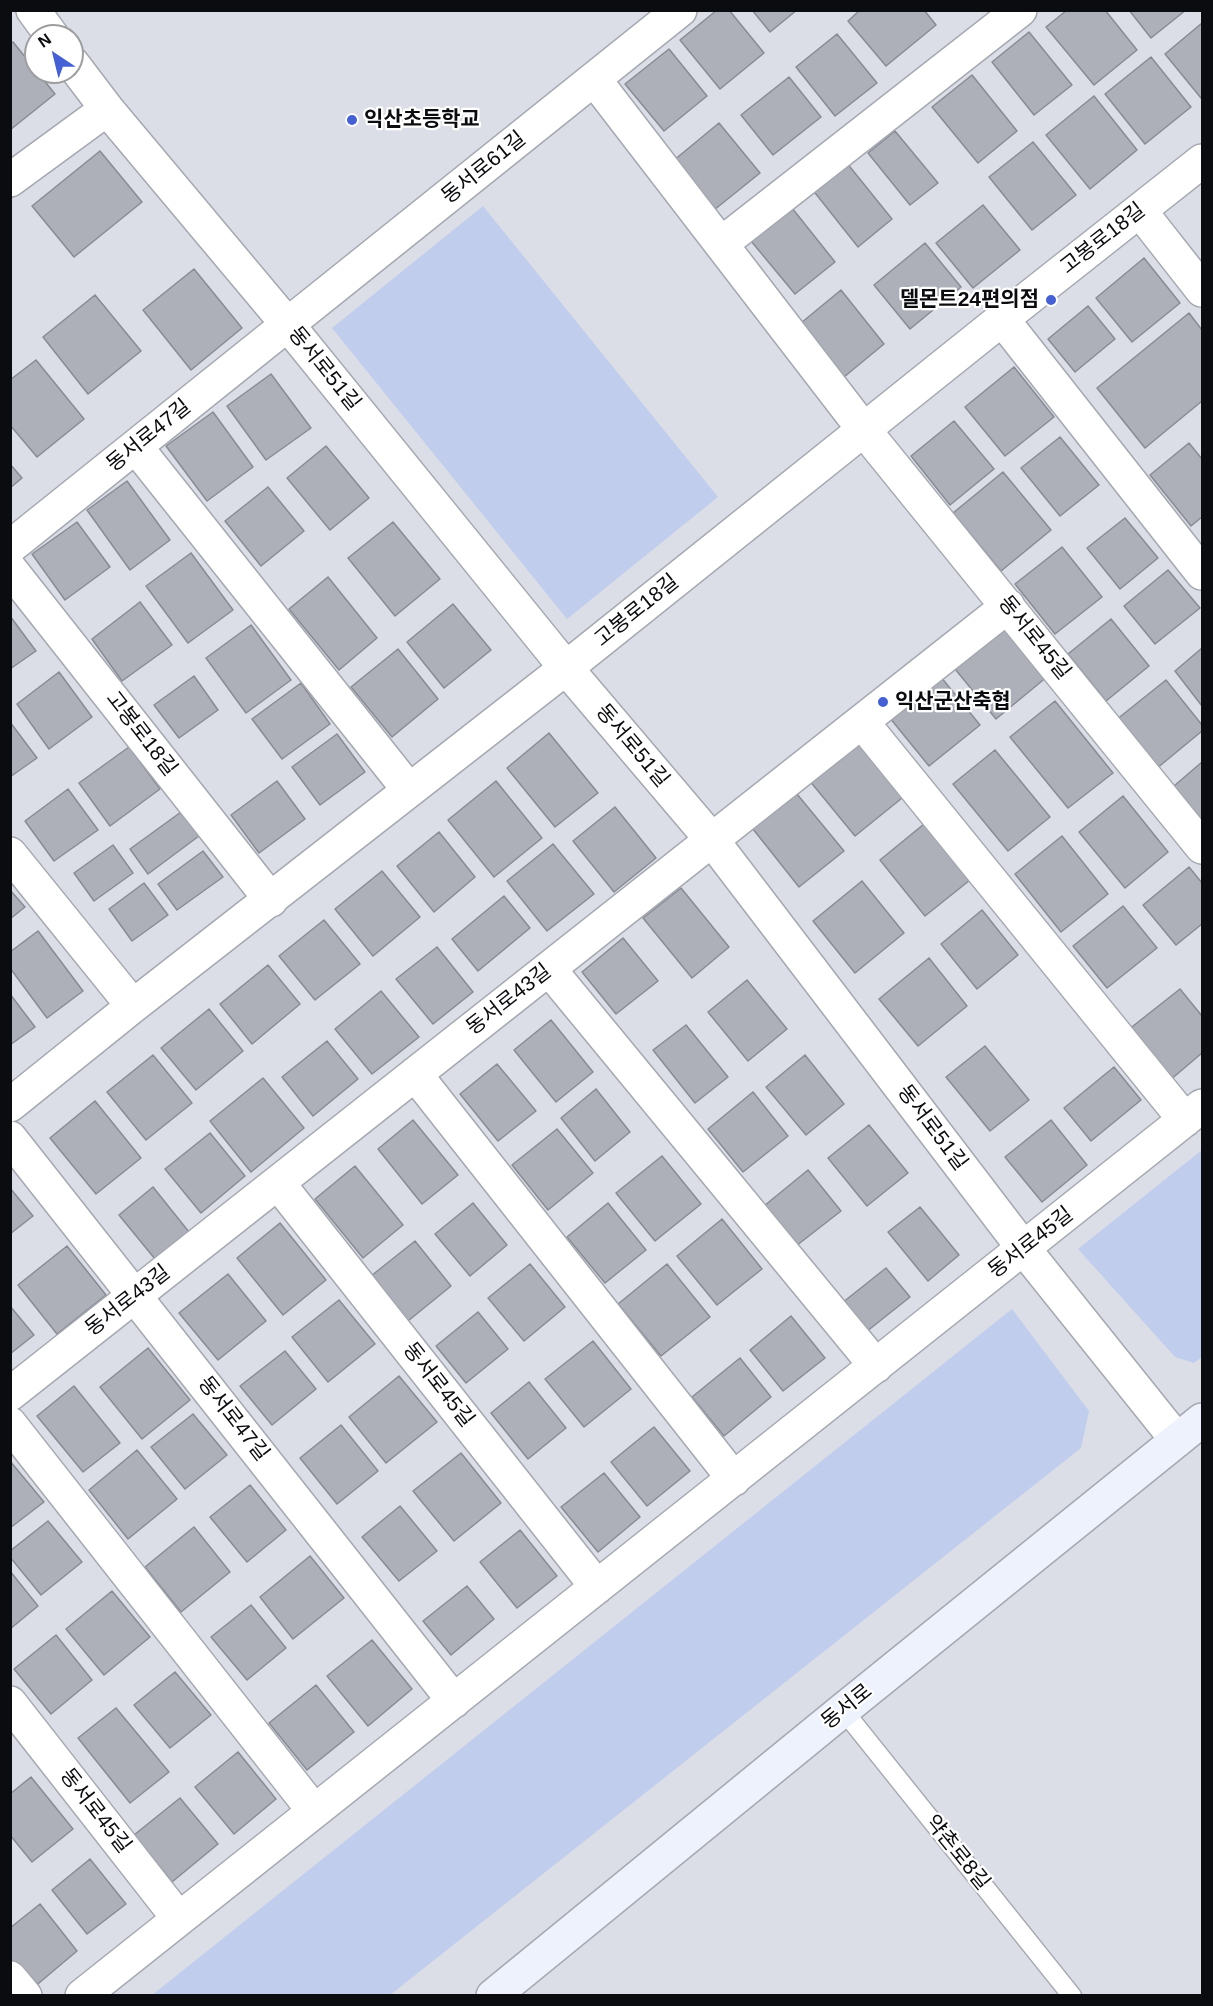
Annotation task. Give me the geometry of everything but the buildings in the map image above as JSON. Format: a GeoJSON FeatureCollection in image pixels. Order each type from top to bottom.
{"type":"FeatureCollection","features":[{"type":"Feature","properties":{"kind":"street"},"geometry":{"type":"LineString","coordinates":[[33,10],[43,24]]}},
{"type":"Feature","properties":{"kind":"street","name":"동서로61길"},"geometry":{"type":"LineString","coordinates":[[288,325],[680,10]]}},
{"type":"Feature","properties":{"kind":"street"},"geometry":{"type":"LineString","coordinates":[[721,244],[1020,10]]}},
{"type":"Feature","properties":{"kind":"street","name":"동서로51길"},"geometry":{"type":"LineString","coordinates":[[84,79],[288,325],[566,668],[712,840],[1024,1249],[1177,1440]]}},
{"type":"Feature","properties":{"kind":"street"},"geometry":{"type":"LineString","coordinates":[[594,80],[864,430]]}},
{"type":"Feature","properties":{"kind":"street"},"geometry":{"type":"LineString","coordinates":[[10,180],[107,109]]}},
{"type":"Feature","properties":{"kind":"street","name":"고봉로18길"},"geometry":{"type":"LineString","coordinates":[[10,1105],[133,1006],[566,668],[1203,161]]}},
{"type":"Feature","properties":{"kind":"street"},"geometry":{"type":"LineString","coordinates":[[1140,211],[1203,290]]}},
{"type":"Feature","properties":{"kind":"street"},"geometry":{"type":"LineString","coordinates":[[1002,319],[1203,573]]}},
{"type":"Feature","properties":{"kind":"street","name":"동서로47길"},"geometry":{"type":"LineString","coordinates":[[10,547],[288,325]]}},
{"type":"Feature","properties":{"kind":"street","name":"동서로45길"},"geometry":{"type":"LineString","coordinates":[[864,430],[1203,847]]}},
{"type":"Feature","properties":{"kind":"street"},"geometry":{"type":"LineString","coordinates":[[136,447],[409,790]]}},
{"type":"Feature","properties":{"kind":"street","name":"고봉로18길"},"geometry":{"type":"LineString","coordinates":[[10,569],[271,900]]}},
{"type":"Feature","properties":{"kind":"street","name":"동서로43길"},"geometry":{"type":"LineString","coordinates":[[10,1394],[1008,606]]}},
{"type":"Feature","properties":{"kind":"street","name":"동서로45길"},"geometry":{"type":"LineString","coordinates":[[82,1995],[1194,1113],[862,722]]}},
{"type":"Feature","properties":{"kind":"street"},"geometry":{"type":"LineString","coordinates":[[10,854],[133,1006]]}},
{"type":"Feature","properties":{"kind":"street"},"geometry":{"type":"LineString","coordinates":[[549,969],[876,1366]]}},
{"type":"Feature","properties":{"kind":"street"},"geometry":{"type":"LineString","coordinates":[[415,1074],[734,1479]]}},
{"type":"Feature","properties":{"kind":"street","name":"동서로47길"},"geometry":{"type":"LineString","coordinates":[[10,1138],[454,1701]]}},
{"type":"Feature","properties":{"kind":"street","name":"동서로45길"},"geometry":{"type":"LineString","coordinates":[[278,1183],[597,1587]]}},
{"type":"Feature","properties":{"kind":"street","name":"동서로"},"geometry":{"type":"LineString","coordinates":[[493,1995],[1203,1420]]}},
{"type":"Feature","properties":{"kind":"street"},"geometry":{"type":"LineString","coordinates":[[10,1424],[314,1811]]}},
{"type":"Feature","properties":{"kind":"street","name":"동서로45길"},"geometry":{"type":"LineString","coordinates":[[10,1703],[179,1919]]}},
{"type":"Feature","properties":{"kind":"street"},"geometry":{"type":"LineString","coordinates":[[10,1978],[25,1995]]}},
{"type":"Feature","properties":{"kind":"lane","name":"약촌로8길"},"geometry":{"type":"LineString","coordinates":[[843,1710],[1072,1995]]}},
{"type":"Feature","properties":{"kind":"shaded area"},"geometry":{"type":"Polygon","coordinates":[[[483,206],[718,497],[567,619],[332,328],[483,206]]]}},
{"type":"Feature","properties":{"kind":"shaded area"},"geometry":{"type":"Polygon","coordinates":[[[1202,1150],[1202,1357],[1194,1363],[1175,1357],[1078,1249],[1202,1150]]]}},
{"type":"Feature","properties":{"kind":"shaded area"},"geometry":{"type":"Polygon","coordinates":[[[1012,1309],[1089,1411],[1081,1448],[390,1995],[152,1995],[1012,1309]]]}},
{"type":"Feature","properties":{"kind":"place","name":"익산초등학교"},"geometry":{"type":"Point","coordinates":[352,120]}},
{"type":"Feature","properties":{"kind":"place","name":"델몬트24편의점"},"geometry":{"type":"Point","coordinates":[1051,300]}},
{"type":"Feature","properties":{"kind":"place","name":"익산군산축협"},"geometry":{"type":"Point","coordinates":[883,702]}}]}
